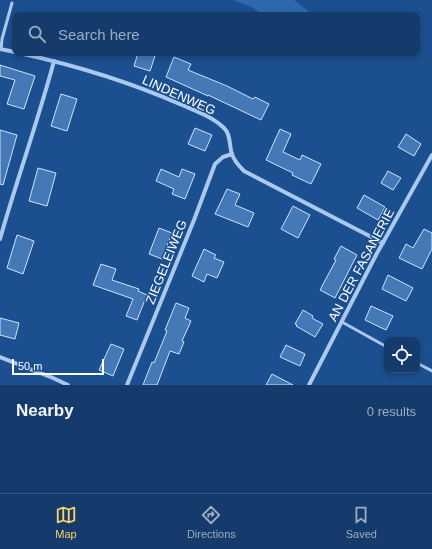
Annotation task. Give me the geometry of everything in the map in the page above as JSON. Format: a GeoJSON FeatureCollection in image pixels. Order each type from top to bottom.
{"type":"FeatureCollection","features":[{"type":"Feature","properties":{"kind":"street"},"geometry":{"type":"LineString","coordinates":[[0,49],[12,51]]}},
{"type":"Feature","properties":{"kind":"street","name":"LINDENWEG"},"geometry":{"type":"LineString","coordinates":[[32,56],[54,61],[123,82],[164,97],[208,116],[225,129],[228,134],[232,154],[238,165],[244,171],[383,243]]}},
{"type":"Feature","properties":{"kind":"street"},"geometry":{"type":"LineString","coordinates":[[0,239],[54,61]]}},
{"type":"Feature","properties":{"kind":"street","name":"ZIEGELEIWEG"},"geometry":{"type":"LineString","coordinates":[[127,385],[194,220],[215,164],[223,157],[232,154]]}},
{"type":"Feature","properties":{"kind":"street","name":"AN DER FASANERIE"},"geometry":{"type":"LineString","coordinates":[[309,385],[383,243],[432,155]]}},
{"type":"Feature","properties":{"kind":"street"},"geometry":{"type":"LineString","coordinates":[[0,357],[68,385]]}},
{"type":"Feature","properties":{"kind":"lane"},"geometry":{"type":"LineString","coordinates":[[0,49],[12,3]]}},
{"type":"Feature","properties":{"kind":"lane"},"geometry":{"type":"LineString","coordinates":[[342,322],[384,345]]}},
{"type":"Feature","properties":{"kind":"lane"},"geometry":{"type":"LineString","coordinates":[[420,365],[432,371]]}},
{"type":"Feature","properties":{"kind":"shaded area"},"geometry":{"type":"Polygon","coordinates":[[[233,0],[294,0],[309,12],[260,12],[233,0]]]}},
{"type":"Feature","properties":{"kind":"building"},"geometry":{"type":"Polygon","coordinates":[[[137,56],[155,56],[150,71],[134,66],[137,56]]]}},
{"type":"Feature","properties":{"kind":"building"},"geometry":{"type":"Polygon","coordinates":[[[174,57],[191,64],[188,70],[227,86],[253,99],[255,97],[269,104],[261,120],[166,77],[174,57]]]}},
{"type":"Feature","properties":{"kind":"building"},"geometry":{"type":"Polygon","coordinates":[[[0,65],[35,76],[24,109],[7,104],[15,80],[0,76],[0,65]]]}},
{"type":"Feature","properties":{"kind":"building"},"geometry":{"type":"Polygon","coordinates":[[[61,94],[77,99],[67,131],[51,126],[61,94]]]}},
{"type":"Feature","properties":{"kind":"building"},"geometry":{"type":"Polygon","coordinates":[[[195,128],[212,135],[205,151],[188,144],[195,128]]]}},
{"type":"Feature","properties":{"kind":"building"},"geometry":{"type":"Polygon","coordinates":[[[280,129],[291,134],[283,152],[300,160],[302,155],[321,164],[311,184],[292,175],[293,173],[266,160],[280,129]]]}},
{"type":"Feature","properties":{"kind":"building"},"geometry":{"type":"Polygon","coordinates":[[[0,130],[17,135],[3,185],[0,184],[0,130]]]}},
{"type":"Feature","properties":{"kind":"building"},"geometry":{"type":"Polygon","coordinates":[[[406,134],[421,144],[414,156],[398,147],[406,134]]]}},
{"type":"Feature","properties":{"kind":"building"},"geometry":{"type":"Polygon","coordinates":[[[38,168],[56,173],[47,206],[29,201],[38,168]]]}},
{"type":"Feature","properties":{"kind":"building"},"geometry":{"type":"Polygon","coordinates":[[[161,169],[179,177],[182,169],[195,174],[185,199],[172,194],[174,189],[156,181],[161,169]]]}},
{"type":"Feature","properties":{"kind":"building"},"geometry":{"type":"Polygon","coordinates":[[[388,171],[401,178],[393,190],[381,183],[388,171]]]}},
{"type":"Feature","properties":{"kind":"building"},"geometry":{"type":"Polygon","coordinates":[[[227,189],[240,194],[235,205],[254,213],[248,227],[215,214],[227,189]]]}},
{"type":"Feature","properties":{"kind":"building"},"geometry":{"type":"Polygon","coordinates":[[[364,195],[385,207],[378,220],[357,208],[364,195]]]}},
{"type":"Feature","properties":{"kind":"building"},"geometry":{"type":"Polygon","coordinates":[[[293,206],[310,215],[298,238],[281,229],[293,206]]]}},
{"type":"Feature","properties":{"kind":"building"},"geometry":{"type":"Polygon","coordinates":[[[159,228],[172,233],[162,259],[149,254],[159,228]]]}},
{"type":"Feature","properties":{"kind":"building"},"geometry":{"type":"Polygon","coordinates":[[[424,229],[432,233],[432,249],[422,269],[399,258],[406,244],[413,248],[424,229]]]}},
{"type":"Feature","properties":{"kind":"building"},"geometry":{"type":"Polygon","coordinates":[[[17,235],[34,241],[23,274],[7,268],[17,235]]]}},
{"type":"Feature","properties":{"kind":"building"},"geometry":{"type":"Polygon","coordinates":[[[341,246],[357,255],[335,298],[320,290],[336,260],[334,259],[341,246]]]}},
{"type":"Feature","properties":{"kind":"building"},"geometry":{"type":"Polygon","coordinates":[[[204,249],[216,255],[214,258],[224,262],[217,278],[207,274],[204,282],[192,276],[204,249]]]}},
{"type":"Feature","properties":{"kind":"building"},"geometry":{"type":"Polygon","coordinates":[[[101,264],[116,269],[112,280],[139,289],[138,291],[147,295],[137,320],[126,316],[133,299],[93,285],[101,264]]]}},
{"type":"Feature","properties":{"kind":"building"},"geometry":{"type":"Polygon","coordinates":[[[388,275],[413,288],[406,301],[382,289],[388,275]]]}},
{"type":"Feature","properties":{"kind":"building"},"geometry":{"type":"Polygon","coordinates":[[[176,303],[189,308],[185,318],[191,321],[182,341],[184,342],[179,354],[170,351],[157,385],[143,385],[167,331],[165,330],[176,303]]]}},
{"type":"Feature","properties":{"kind":"building"},"geometry":{"type":"Polygon","coordinates":[[[371,306],[393,316],[386,330],[365,320],[371,306]]]}},
{"type":"Feature","properties":{"kind":"building"},"geometry":{"type":"Polygon","coordinates":[[[303,310],[313,316],[312,318],[323,324],[315,337],[295,324],[303,310]]]}},
{"type":"Feature","properties":{"kind":"building"},"geometry":{"type":"Polygon","coordinates":[[[0,318],[19,323],[15,339],[0,335],[0,318]]]}},
{"type":"Feature","properties":{"kind":"building"},"geometry":{"type":"Polygon","coordinates":[[[111,344],[124,349],[113,376],[99,370],[111,344]]]}},
{"type":"Feature","properties":{"kind":"building"},"geometry":{"type":"Polygon","coordinates":[[[286,345],[305,354],[300,366],[280,357],[286,345]]]}},
{"type":"Feature","properties":{"kind":"building"},"geometry":{"type":"Polygon","coordinates":[[[272,374],[293,385],[266,385],[272,374]]]}}]}
